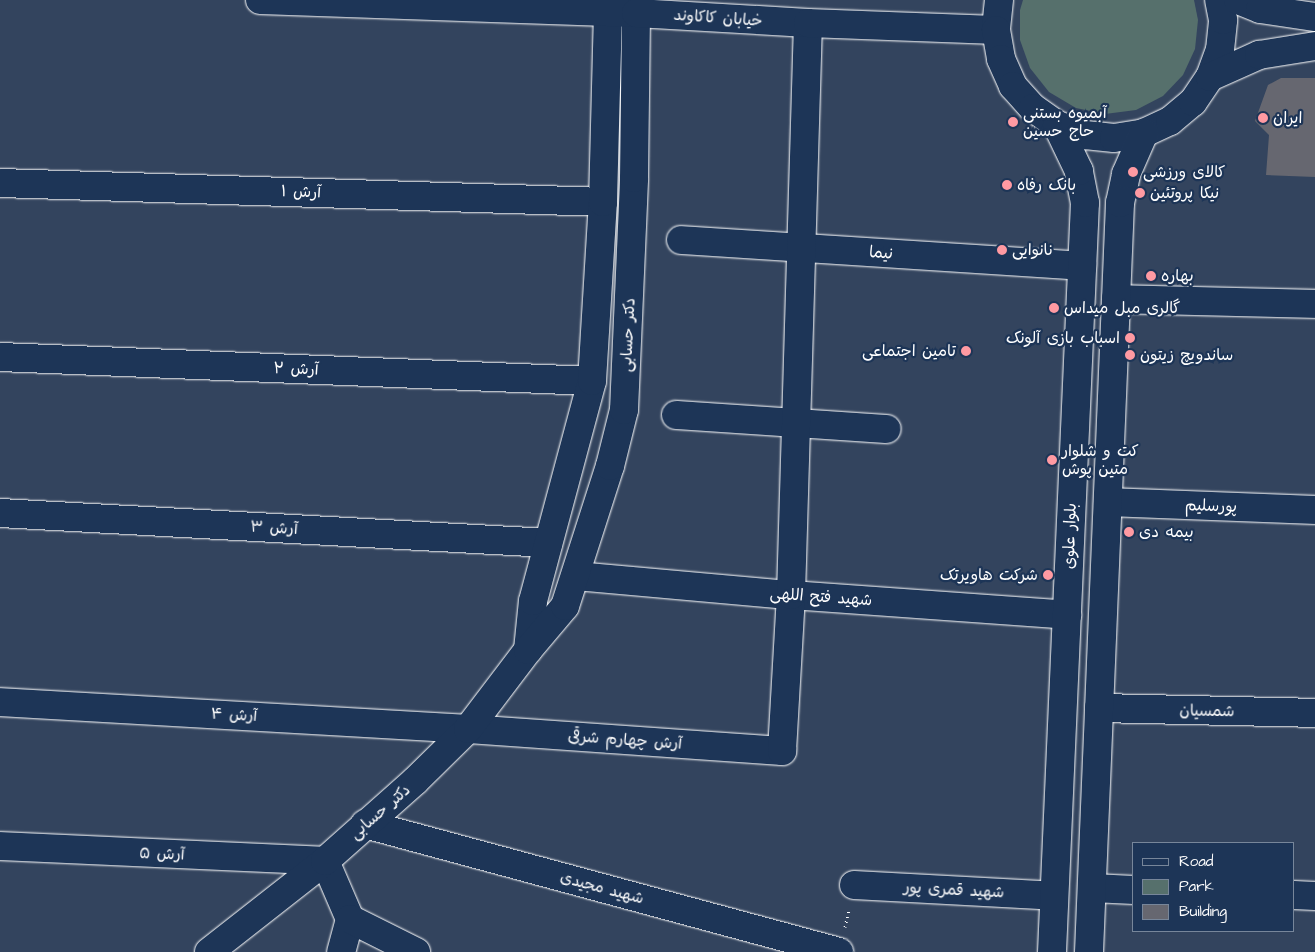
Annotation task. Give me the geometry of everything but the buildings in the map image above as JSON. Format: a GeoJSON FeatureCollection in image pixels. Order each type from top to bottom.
{"type":"FeatureCollection","features":[{"type":"Feature","properties":{"kind":"street","name":"خیابان کاکاوند"},"geometry":{"type":"LineString","coordinates":[[260,0],[622,6],[808,23],[996,30]]}},
{"type":"Feature","properties":{"kind":"street"},"geometry":{"type":"LineString","coordinates":[[994,0],[999,0],[996,30],[1001,59],[1014,86],[1033,108],[1057,125],[1085,135],[1114,138],[1144,133],[1170,121],[1193,102],[1210,77],[1220,50],[1223,20],[1220,0]]}},
{"type":"Feature","properties":{"kind":"street"},"geometry":{"type":"LineString","coordinates":[[1238,0],[1260,9],[1315,17]]}},
{"type":"Feature","properties":{"kind":"street","name":"دکتر حسابی"},"geometry":{"type":"LineString","coordinates":[[528,650],[533,601],[592,381],[602,202],[622,6]]}},
{"type":"Feature","properties":{"kind":"street","name":"دکتر حسابی"},"geometry":{"type":"LineString","coordinates":[[209,952],[325,861],[415,781],[468,729],[528,650],[565,606],[610,466],[624,410],[632,239],[622,6]]}},
{"type":"Feature","properties":{"kind":"street"},"geometry":{"type":"LineString","coordinates":[[791,595],[808,23]]}},
{"type":"Feature","properties":{"kind":"street"},"geometry":{"type":"LineString","coordinates":[[1210,77],[1259,55],[1315,46]]}},
{"type":"Feature","properties":{"kind":"street","name":"بلوار علوی"},"geometry":{"type":"LineString","coordinates":[[1052,952],[1085,203],[1079,171],[1057,125]]}},
{"type":"Feature","properties":{"kind":"street"},"geometry":{"type":"LineString","coordinates":[[1089,952],[1120,203],[1126,174],[1144,133]]}},
{"type":"Feature","properties":{"kind":"street","name":"آرش ۱"},"geometry":{"type":"LineString","coordinates":[[0,183],[602,202]]}},
{"type":"Feature","properties":{"kind":"street","name":"نیما"},"geometry":{"type":"LineString","coordinates":[[681,240],[1082,266]]}},
{"type":"Feature","properties":{"kind":"street"},"geometry":{"type":"LineString","coordinates":[[1116,300],[1315,304]]}},
{"type":"Feature","properties":{"kind":"street","name":"آرش ۲"},"geometry":{"type":"LineString","coordinates":[[0,357],[592,381]]}},
{"type":"Feature","properties":{"kind":"street"},"geometry":{"type":"LineString","coordinates":[[676,415],[887,429]]}},
{"type":"Feature","properties":{"kind":"street","name":"پورسلیم"},"geometry":{"type":"LineString","coordinates":[[1108,502],[1315,510]]}},
{"type":"Feature","properties":{"kind":"street","name":"آرش ۳"},"geometry":{"type":"LineString","coordinates":[[0,512],[548,543]]}},
{"type":"Feature","properties":{"kind":"street","name":"شهید فتح اللهی"},"geometry":{"type":"LineString","coordinates":[[576,576],[791,595],[1067,615]]}},
{"type":"Feature","properties":{"kind":"street","name":"آرش چهارم شرقی"},"geometry":{"type":"LineString","coordinates":[[468,729],[782,751],[791,595]]}},
{"type":"Feature","properties":{"kind":"street","name":"آرش ۴"},"geometry":{"type":"LineString","coordinates":[[0,702],[468,729]]}},
{"type":"Feature","properties":{"kind":"street","name":"شمسیان"},"geometry":{"type":"LineString","coordinates":[[1099,708],[1315,713]]}},
{"type":"Feature","properties":{"kind":"street","name":"شهید مجیدی"},"geometry":{"type":"LineString","coordinates":[[365,824],[841,942]]}},
{"type":"Feature","properties":{"kind":"street","name":"آرش ۵"},"geometry":{"type":"LineString","coordinates":[[0,846],[325,861]]}},
{"type":"Feature","properties":{"kind":"street"},"geometry":{"type":"LineString","coordinates":[[325,861],[350,919],[341,952]]}},
{"type":"Feature","properties":{"kind":"street","name":"شهید قمری پور"},"geometry":{"type":"LineString","coordinates":[[854,885],[1054,896]]}},
{"type":"Feature","properties":{"kind":"street"},"geometry":{"type":"LineString","coordinates":[[1092,888],[1132,890]]}},
{"type":"Feature","properties":{"kind":"street"},"geometry":{"type":"LineString","coordinates":[[1295,895],[1315,896]]}},
{"type":"Feature","properties":{"kind":"street"},"geometry":{"type":"LineString","coordinates":[[350,919],[416,952]]}},
{"type":"Feature","properties":{"kind":"path"},"geometry":{"type":"LineString","coordinates":[[841,942],[854,885]]}},
{"type":"Feature","properties":{"kind":"green space"},"geometry":{"type":"Polygon","coordinates":[[[1023,0],[1194,0],[1198,20],[1195,49],[1183,75],[1163,96],[1136,110],[1105,114],[1076,108],[1049,92],[1030,68],[1020,40],[1020,10],[1023,0]]]}},
{"type":"Feature","properties":{"kind":"place","name":"ایران"},"geometry":{"type":"Point","coordinates":[1263,118]}},
{"type":"Feature","properties":{"kind":"place","name":"آبمیوه بستنی حاج حسین"},"geometry":{"type":"Point","coordinates":[1013,122]}},
{"type":"Feature","properties":{"kind":"place","name":"کالای ورزشی"},"geometry":{"type":"Point","coordinates":[1133,172]}},
{"type":"Feature","properties":{"kind":"place","name":"بانک رفاه"},"geometry":{"type":"Point","coordinates":[1007,185]}},
{"type":"Feature","properties":{"kind":"place","name":"نیکا پروتئین"},"geometry":{"type":"Point","coordinates":[1140,193]}},
{"type":"Feature","properties":{"kind":"place","name":"نانوایی"},"geometry":{"type":"Point","coordinates":[1002,250]}},
{"type":"Feature","properties":{"kind":"place","name":"بهاره"},"geometry":{"type":"Point","coordinates":[1151,276]}},
{"type":"Feature","properties":{"kind":"place","name":"گالری مبل میداس"},"geometry":{"type":"Point","coordinates":[1054,308]}},
{"type":"Feature","properties":{"kind":"place","name":"اسباب بازی آلونک"},"geometry":{"type":"Point","coordinates":[1130,338]}},
{"type":"Feature","properties":{"kind":"place","name":"تامین اجتماعی"},"geometry":{"type":"Point","coordinates":[966,351]}},
{"type":"Feature","properties":{"kind":"place","name":"ساندویچ زیتون"},"geometry":{"type":"Point","coordinates":[1130,355]}},
{"type":"Feature","properties":{"kind":"place","name":"کت و شلوار متین پوش"},"geometry":{"type":"Point","coordinates":[1052,460]}},
{"type":"Feature","properties":{"kind":"place","name":"بیمه دی"},"geometry":{"type":"Point","coordinates":[1129,532]}},
{"type":"Feature","properties":{"kind":"place","name":"شرکت هاویرتک"},"geometry":{"type":"Point","coordinates":[1048,575]}}]}
